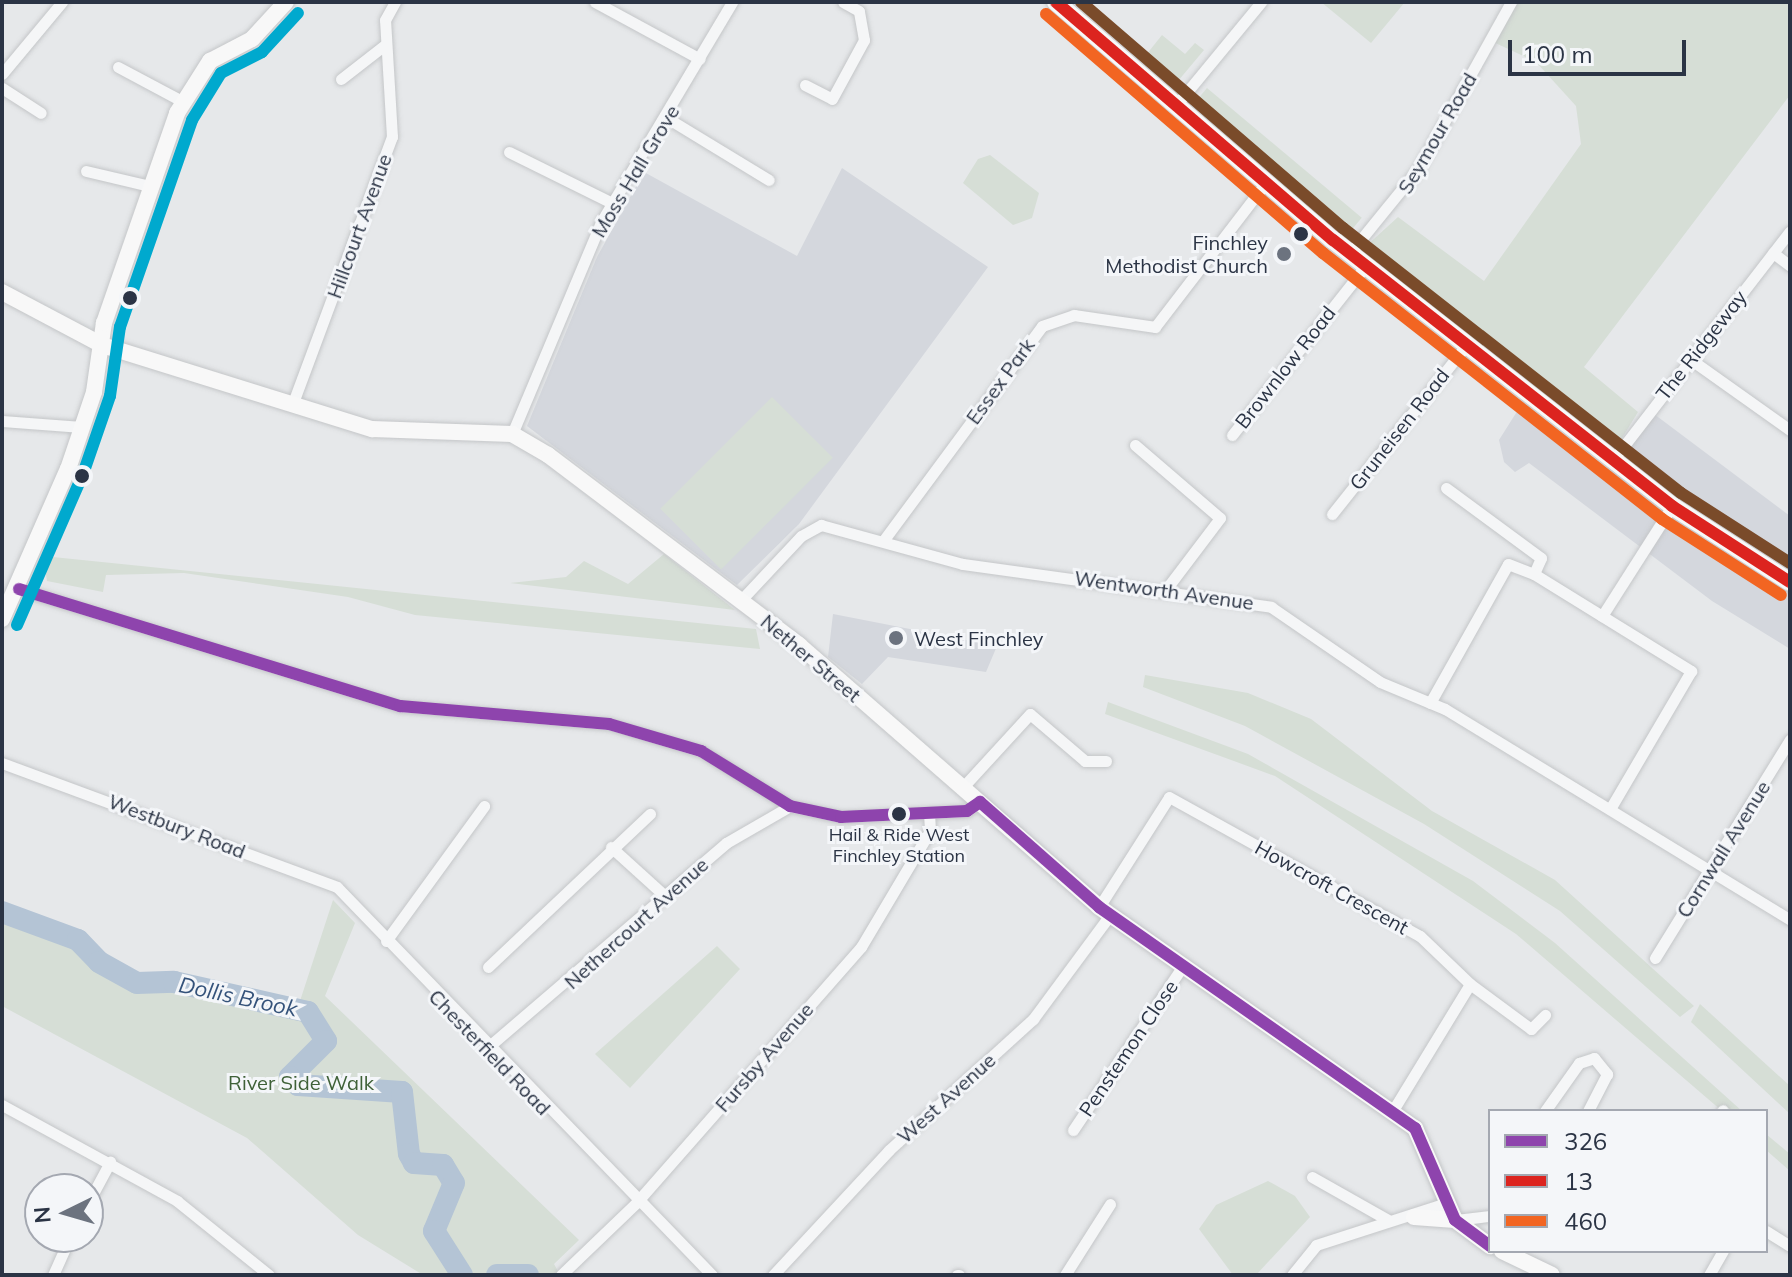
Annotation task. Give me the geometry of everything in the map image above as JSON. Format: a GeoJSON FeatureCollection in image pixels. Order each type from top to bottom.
{"type":"FeatureCollection","features":[{"type":"Feature","properties":{"kind":"main road"},"geometry":{"type":"LineString","coordinates":[[1056,2],[1268,180],[1349,254],[1369,263],[1672,506],[1790,582]]}},
{"type":"Feature","properties":{"kind":"street"},"geometry":{"type":"LineString","coordinates":[[2,74],[62,2]]}},
{"type":"Feature","properties":{"kind":"street"},"geometry":{"type":"LineString","coordinates":[[2,619],[19,589],[82,427],[102,345],[150,186],[182,101],[210,61],[252,39],[286,2]]}},
{"type":"Feature","properties":{"kind":"street","name":"Hillcourt Avenue"},"geometry":{"type":"LineString","coordinates":[[294,400],[392,137],[385,20],[395,2]]}},
{"type":"Feature","properties":{"kind":"street"},"geometry":{"type":"LineString","coordinates":[[595,2],[700,59]]}},
{"type":"Feature","properties":{"kind":"street","name":"Moss Hall Grove"},"geometry":{"type":"LineString","coordinates":[[512,434],[612,203],[667,118],[732,2]]}},
{"type":"Feature","properties":{"kind":"street"},"geometry":{"type":"LineString","coordinates":[[805,85],[832,99],[864,40],[859,11],[843,2]]}},
{"type":"Feature","properties":{"kind":"street"},"geometry":{"type":"LineString","coordinates":[[1177,104],[1261,2]]}},
{"type":"Feature","properties":{"kind":"street","name":"Seymour Road"},"geometry":{"type":"LineString","coordinates":[[1349,254],[1418,169],[1511,2]]}},
{"type":"Feature","properties":{"kind":"street"},"geometry":{"type":"LineString","coordinates":[[341,79],[386,44]]}},
{"type":"Feature","properties":{"kind":"street"},"geometry":{"type":"LineString","coordinates":[[118,67],[182,101]]}},
{"type":"Feature","properties":{"kind":"street"},"geometry":{"type":"LineString","coordinates":[[2,88],[41,113]]}},
{"type":"Feature","properties":{"kind":"street"},"geometry":{"type":"LineString","coordinates":[[667,118],[769,180]]}},
{"type":"Feature","properties":{"kind":"street"},"geometry":{"type":"LineString","coordinates":[[509,152],[612,203]]}},
{"type":"Feature","properties":{"kind":"street"},"geometry":{"type":"LineString","coordinates":[[86,171],[150,186]]}},
{"type":"Feature","properties":{"kind":"street","name":"Essex Park"},"geometry":{"type":"LineString","coordinates":[[883,541],[1042,326],[1074,315],[1155,327],[1268,180]]}},
{"type":"Feature","properties":{"kind":"street","name":"The Ridgeway"},"geometry":{"type":"LineString","coordinates":[[1613,460],[1790,231]]}},
{"type":"Feature","properties":{"kind":"street"},"geometry":{"type":"LineString","coordinates":[[1773,253],[1790,266]]}},
{"type":"Feature","properties":{"kind":"street","name":"Brownlow Road"},"geometry":{"type":"LineString","coordinates":[[1232,435],[1369,263]]}},
{"type":"Feature","properties":{"kind":"street"},"geometry":{"type":"LineString","coordinates":[[2,292],[102,345],[403,435],[512,434]]}},
{"type":"Feature","properties":{"kind":"street","name":"Gruneisen Road"},"geometry":{"type":"LineString","coordinates":[[1332,514],[1467,344]]}},
{"type":"Feature","properties":{"kind":"street"},"geometry":{"type":"LineString","coordinates":[[1690,359],[1790,430]]}},
{"type":"Feature","properties":{"kind":"street"},"geometry":{"type":"LineString","coordinates":[[2,421],[82,427]]}},
{"type":"Feature","properties":{"kind":"street","name":"Nether Street"},"geometry":{"type":"LineString","coordinates":[[512,434],[645,522],[799,645],[1105,911],[1393,1110],[1424,1142],[1455,1220],[1488,1245]]}},
{"type":"Feature","properties":{"kind":"street"},"geometry":{"type":"LineString","coordinates":[[1135,445],[1220,518],[1167,588]]}},
{"type":"Feature","properties":{"kind":"street"},"geometry":{"type":"LineString","coordinates":[[1446,488],[1541,558],[1534,574]]}},
{"type":"Feature","properties":{"kind":"street"},"geometry":{"type":"LineString","coordinates":[[1602,616],[1672,506]]}},
{"type":"Feature","properties":{"kind":"street"},"geometry":{"type":"LineString","coordinates":[[746,603],[801,536],[821,525],[883,541]]}},
{"type":"Feature","properties":{"kind":"street","name":"Wentworth Avenue"},"geometry":{"type":"LineString","coordinates":[[883,541],[963,564],[1167,588],[1271,607],[1380,682],[1430,703],[1790,920]]}},
{"type":"Feature","properties":{"kind":"street"},"geometry":{"type":"LineString","coordinates":[[1430,703],[1508,564],[1534,574],[1691,671],[1610,809]]}},
{"type":"Feature","properties":{"kind":"street"},"geometry":{"type":"LineString","coordinates":[[19,589],[400,706],[609,724],[701,751],[790,806],[841,817],[967,811],[980,802]]}},
{"type":"Feature","properties":{"kind":"street"},"geometry":{"type":"LineString","coordinates":[[963,787],[1023,718],[1042,719],[1085,761],[1106,761]]}},
{"type":"Feature","properties":{"kind":"street","name":"Cornwall Avenue"},"geometry":{"type":"LineString","coordinates":[[1655,958],[1790,739]]}},
{"type":"Feature","properties":{"kind":"street","name":"Westbury Road"},"geometry":{"type":"LineString","coordinates":[[2,763],[337,887],[347,898]]}},
{"type":"Feature","properties":{"kind":"street","name":"Howcroft Crescent"},"geometry":{"type":"LineString","coordinates":[[1105,911],[1169,797],[1420,936],[1470,984]]}},
{"type":"Feature","properties":{"kind":"street"},"geometry":{"type":"LineString","coordinates":[[386,941],[484,806]]}},
{"type":"Feature","properties":{"kind":"street","name":"Nethercourt Avenue"},"geometry":{"type":"LineString","coordinates":[[487,1048],[726,843],[790,806]]}},
{"type":"Feature","properties":{"kind":"street","name":"Fursby Avenue"},"geometry":{"type":"LineString","coordinates":[[561,1275],[636,1203],[861,947],[930,831],[929,813]]}},
{"type":"Feature","properties":{"kind":"street"},"geometry":{"type":"LineString","coordinates":[[488,967],[611,847],[650,814]]}},
{"type":"Feature","properties":{"kind":"street"},"geometry":{"type":"LineString","coordinates":[[611,847],[664,895]]}},
{"type":"Feature","properties":{"kind":"street","name":"Chesterfield Road"},"geometry":{"type":"LineString","coordinates":[[347,898],[636,1203],[712,1275]]}},
{"type":"Feature","properties":{"kind":"street","name":"West Avenue"},"geometry":{"type":"LineString","coordinates":[[773,1275],[889,1150],[1033,1019],[1105,911]]}},
{"type":"Feature","properties":{"kind":"street","name":"Penstemon Close"},"geometry":{"type":"LineString","coordinates":[[1073,1130],[1182,967]]}},
{"type":"Feature","properties":{"kind":"street"},"geometry":{"type":"LineString","coordinates":[[1393,1110],[1470,984],[1531,1029],[1545,1015]]}},
{"type":"Feature","properties":{"kind":"street"},"geometry":{"type":"LineString","coordinates":[[1546,1109],[1579,1063],[1594,1058],[1607,1074],[1589,1109]]}},
{"type":"Feature","properties":{"kind":"street"},"geometry":{"type":"LineString","coordinates":[[2,1105],[110,1162],[204,1219],[260,1272]]}},
{"type":"Feature","properties":{"kind":"street"},"geometry":{"type":"LineString","coordinates":[[104,1173],[110,1162]]}},
{"type":"Feature","properties":{"kind":"street"},"geometry":{"type":"LineString","coordinates":[[1312,1177],[1388,1220]]}},
{"type":"Feature","properties":{"kind":"street"},"geometry":{"type":"LineString","coordinates":[[1414,1217],[1446,1203]]}},
{"type":"Feature","properties":{"kind":"street"},"geometry":{"type":"LineString","coordinates":[[1065,1275],[1110,1204]]}},
{"type":"Feature","properties":{"kind":"street"},"geometry":{"type":"LineString","coordinates":[[1292,1275],[1316,1245],[1388,1220],[1414,1217],[1455,1220],[1488,1216]]}},
{"type":"Feature","properties":{"kind":"street"},"geometry":{"type":"LineString","coordinates":[[1768,1232],[1790,1246]]}},
{"type":"Feature","properties":{"kind":"street"},"geometry":{"type":"LineString","coordinates":[[53,1275],[63,1253]]}},
{"type":"Feature","properties":{"kind":"street"},"geometry":{"type":"LineString","coordinates":[[1509,1253],[1544,1273]]}},
{"type":"Feature","properties":{"kind":"street"},"geometry":{"type":"LineString","coordinates":[[1711,1273],[1722,1253]]}},
{"type":"Feature","properties":{"kind":"shaded area"},"geometry":{"type":"Polygon","coordinates":[[[842,168],[988,267],[799,524],[737,585],[527,426],[597,257],[644,172],[797,256],[842,168]]]}},
{"type":"Feature","properties":{"kind":"shaded area"},"geometry":{"type":"Polygon","coordinates":[[[1523,402],[1607,468],[1650,411],[1790,516],[1790,649],[1712,601],[1529,463],[1515,472],[1504,462],[1499,440],[1523,402]]]}},
{"type":"Feature","properties":{"kind":"shaded area"},"geometry":{"type":"Polygon","coordinates":[[[833,614],[997,646],[986,672],[888,657],[862,684],[828,657],[833,614]]]}},
{"type":"Feature","properties":{"kind":"green space"},"geometry":{"type":"Polygon","coordinates":[[[1321,2],[1405,2],[1371,43],[1321,2]]]}},
{"type":"Feature","properties":{"kind":"green space"},"geometry":{"type":"Polygon","coordinates":[[[1511,2],[1790,2],[1790,95],[1584,367],[1638,412],[1616,448],[1364,248],[1398,217],[1484,281],[1581,144],[1576,106],[1536,62],[1489,40],[1511,2]]]}},
{"type":"Feature","properties":{"kind":"green space"},"geometry":{"type":"Polygon","coordinates":[[[1162,35],[1185,54],[1195,43],[1204,50],[1178,81],[1146,55],[1162,35]]]}},
{"type":"Feature","properties":{"kind":"green space"},"geometry":{"type":"Polygon","coordinates":[[[1207,88],[1362,218],[1353,229],[1198,99],[1207,88]]]}},
{"type":"Feature","properties":{"kind":"green space"},"geometry":{"type":"Polygon","coordinates":[[[990,155],[1039,193],[1032,218],[1013,225],[963,183],[978,159],[990,155]]]}},
{"type":"Feature","properties":{"kind":"green space"},"geometry":{"type":"Polygon","coordinates":[[[772,397],[833,458],[721,570],[660,509],[772,397]]]}},
{"type":"Feature","properties":{"kind":"green space"},"geometry":{"type":"Polygon","coordinates":[[[664,554],[735,610],[510,583],[566,577],[584,561],[628,584],[664,554]]]}},
{"type":"Feature","properties":{"kind":"green space"},"geometry":{"type":"Polygon","coordinates":[[[43,556],[756,629],[760,649],[415,615],[348,597],[184,573],[106,575],[103,592],[47,581],[43,556]]]}},
{"type":"Feature","properties":{"kind":"green space"},"geometry":{"type":"Polygon","coordinates":[[[1145,675],[1248,693],[1311,719],[1432,811],[1555,880],[1694,1006],[1680,1017],[1560,911],[1424,824],[1245,726],[1143,687],[1145,675]]]}},
{"type":"Feature","properties":{"kind":"green space"},"geometry":{"type":"Polygon","coordinates":[[[1108,702],[1248,754],[1473,881],[1555,943],[1740,1109],[1720,1109],[1516,934],[1275,776],[1105,714],[1108,702]]]}},
{"type":"Feature","properties":{"kind":"green space","name":"River Side Walk"},"geometry":{"type":"Polygon","coordinates":[[[333,900],[355,923],[325,996],[579,1240],[554,1264],[560,1275],[423,1275],[358,1235],[247,1138],[2,1006],[2,906],[83,935],[94,951],[139,977],[181,978],[299,1004],[333,900]]]}},
{"type":"Feature","properties":{"kind":"green space"},"geometry":{"type":"Polygon","coordinates":[[[717,946],[740,969],[630,1088],[595,1054],[717,946]]]}},
{"type":"Feature","properties":{"kind":"green space"},"geometry":{"type":"Polygon","coordinates":[[[1700,1004],[1790,1086],[1790,1114],[1691,1022],[1700,1004]]]}},
{"type":"Feature","properties":{"kind":"green space"},"geometry":{"type":"Polygon","coordinates":[[[1768,1136],[1790,1154],[1790,1171],[1768,1152],[1768,1136]]]}},
{"type":"Feature","properties":{"kind":"green space"},"geometry":{"type":"Polygon","coordinates":[[[1268,1181],[1295,1196],[1310,1217],[1256,1275],[1233,1275],[1199,1229],[1216,1205],[1268,1181]]]}},
{"type":"Feature","properties":{"kind":"waterway","name":"Dollis Brook"},"geometry":{"type":"LineString","coordinates":[[2,912],[78,940],[99,962],[137,983],[174,982],[308,1012],[326,1041],[290,1077],[298,1085],[402,1092],[409,1154],[414,1163],[443,1165],[454,1183],[434,1231],[462,1275]]}},
{"type":"Feature","properties":{"kind":"waterway","name":"Dollis Brook"},"geometry":{"type":"LineString","coordinates":[[497,1275],[528,1275]]}},
{"type":"Feature","properties":{"kind":"transit line","name":"13"},"geometry":{"type":"LineString","coordinates":[[1056,2],[1333,240],[1672,506],[1790,582]]}},
{"type":"Feature","properties":{"kind":"transit line"},"geometry":{"type":"LineString","coordinates":[[1081,2],[1343,228],[1681,493],[1790,563]]}},
{"type":"Feature","properties":{"kind":"transit line"},"geometry":{"type":"LineString","coordinates":[[17,625],[83,474],[110,396],[120,327],[192,120],[221,73],[262,52],[298,13]]}},
{"type":"Feature","properties":{"kind":"transit line","name":"460"},"geometry":{"type":"LineString","coordinates":[[1046,14],[1323,253],[1662,519],[1781,595]]}},
{"type":"Feature","properties":{"kind":"transit line","name":"326"},"geometry":{"type":"LineString","coordinates":[[19,589],[400,706],[609,724],[701,751],[790,806],[841,817],[967,811],[980,802]]}},
{"type":"Feature","properties":{"kind":"transit line","name":"326"},"geometry":{"type":"LineString","coordinates":[[980,802],[1099,907],[1415,1128],[1455,1220],[1488,1245]]}},
{"type":"Feature","properties":{"kind":"place","name":"Finchley Methodist Church"},"geometry":{"type":"Point","coordinates":[1284,254]}},
{"type":"Feature","properties":{"kind":"place","name":"West Finchley"},"geometry":{"type":"Point","coordinates":[896,638]}},
{"type":"Feature","properties":{"kind":"place","name":"Hail & Ride West Finchley Station"},"geometry":{"type":"Point","coordinates":[899,814]}}]}
